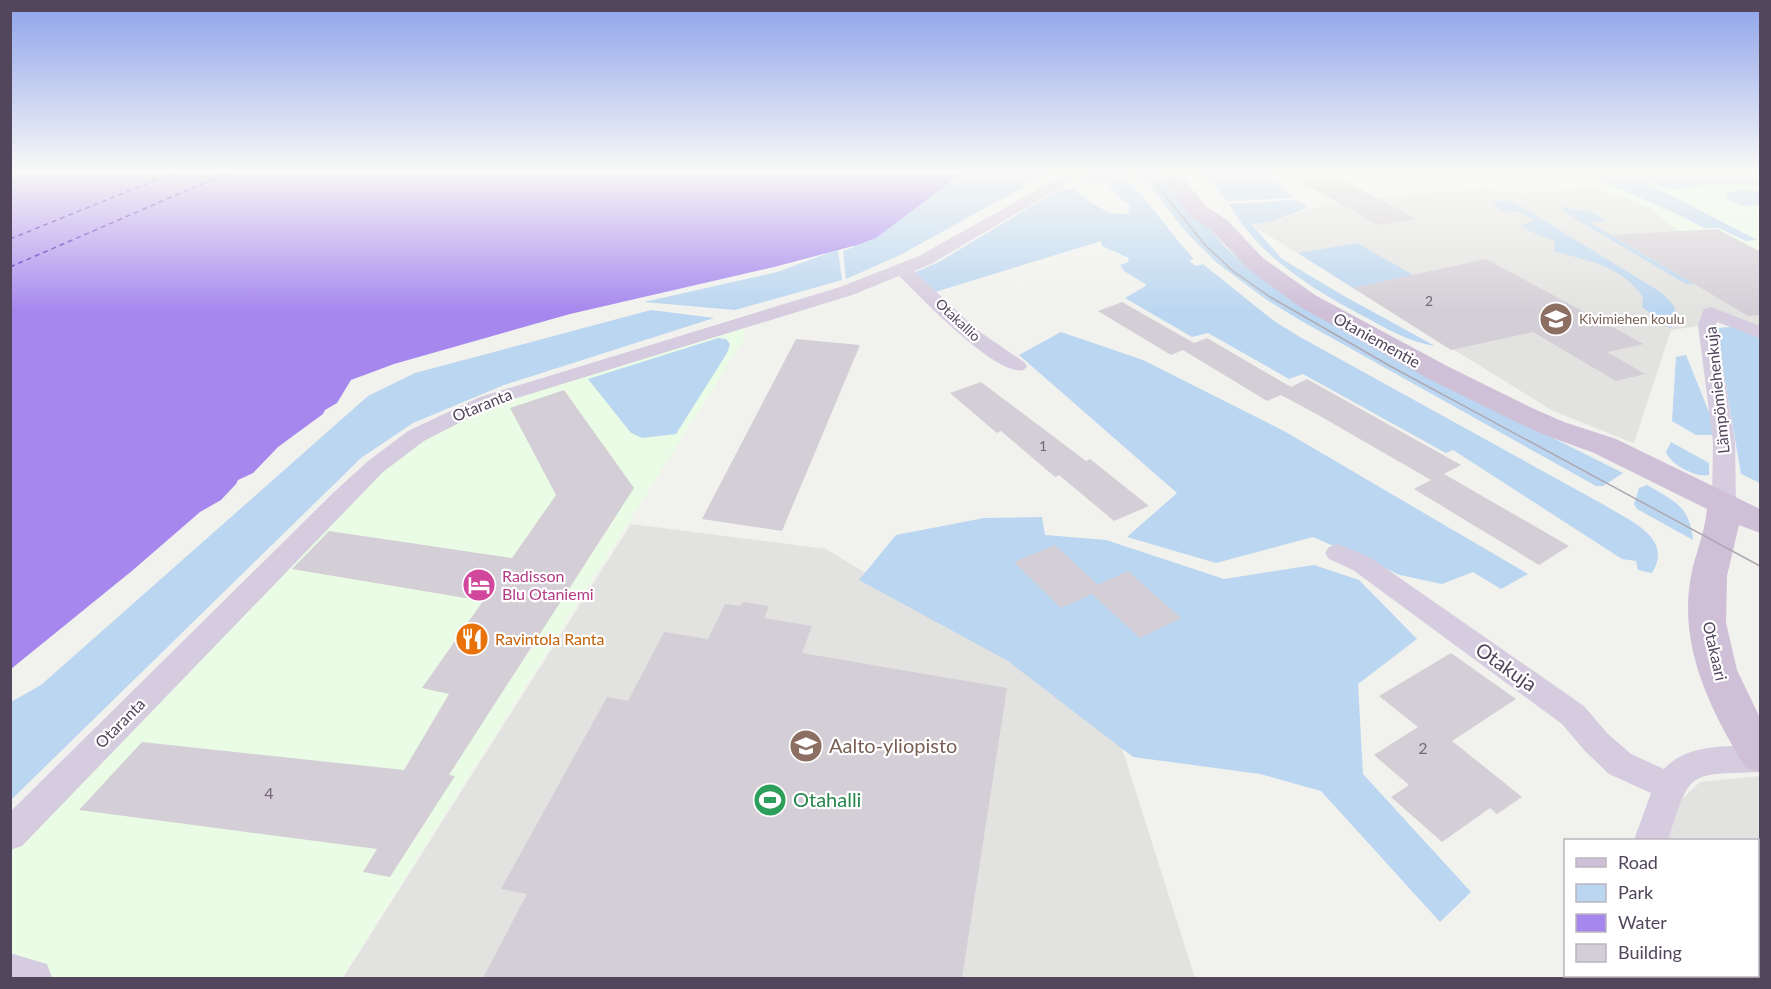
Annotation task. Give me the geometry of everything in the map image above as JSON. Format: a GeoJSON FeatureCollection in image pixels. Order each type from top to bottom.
{"type":"FeatureCollection","features":[{"type":"Feature","properties":{"kind":"street","name":"Otaranta"},"geometry":{"type":"LineString","coordinates":[[10,835],[342,498],[375,467],[416,436],[487,401],[846,291],[903,270],[997,219]]}},
{"type":"Feature","properties":{"kind":"street","name":"Otaniementie"},"geometry":{"type":"LineString","coordinates":[[1210,219],[1219,225],[1256,263],[1306,300],[1437,372],[1553,428],[1595,455],[1724,513],[1761,522]]}},
{"type":"Feature","properties":{"kind":"street","name":"Otaniementie"},"geometry":{"type":"LineString","coordinates":[[1219,219],[1219,225]]}},
{"type":"Feature","properties":{"kind":"street","name":"Otakallio"},"geometry":{"type":"LineString","coordinates":[[903,270],[970,334],[1017,366]]}},
{"type":"Feature","properties":{"kind":"street","name":"Lämpömiehenkuja"},"geometry":{"type":"LineString","coordinates":[[1724,513],[1724,442],[1707,325],[1711,313],[1761,332]]}},
{"type":"Feature","properties":{"kind":"street","name":"Otaniementie"},"geometry":{"type":"LineString","coordinates":[[1724,513],[1761,542]]}},
{"type":"Feature","properties":{"kind":"street","name":"Otakaari"},"geometry":{"type":"LineString","coordinates":[[1724,513],[1705,605],[1708,634],[1726,696],[1761,756]]}},
{"type":"Feature","properties":{"kind":"street","name":"Otakuja"},"geometry":{"type":"LineString","coordinates":[[1338,553],[1362,564],[1573,715],[1596,742],[1620,764],[1668,786]]}},
{"type":"Feature","properties":{"kind":"street"},"geometry":{"type":"LineString","coordinates":[[1651,839],[1668,786],[1687,766],[1707,761],[1761,756]]}},
{"type":"Feature","properties":{"kind":"street"},"geometry":{"type":"LineString","coordinates":[[10,972],[33,978]]}},
{"type":"Feature","properties":{"kind":"shaded area","name":"Kivimiehen koulu"},"geometry":{"type":"Polygon","coordinates":[[[1279,219],[1663,219],[1678,231],[1760,276],[1760,328],[1712,313],[1707,325],[1671,330],[1634,443],[1553,411],[1250,224],[1279,219]]]}},
{"type":"Feature","properties":{"kind":"shaded area"},"geometry":{"type":"Polygon","coordinates":[[[1663,219],[1760,219],[1760,276],[1678,231],[1663,219]]]}},
{"type":"Feature","properties":{"kind":"shaded area"},"geometry":{"type":"Polygon","coordinates":[[[746,321],[744,339],[342,978],[45,978],[11,970],[10,835],[342,498],[462,412],[746,321]]]}},
{"type":"Feature","properties":{"kind":"shaded area","name":"Aalto-yliopisto"},"geometry":{"type":"Polygon","coordinates":[[[631,524],[826,549],[1114,723],[1195,978],[343,978],[631,524]]]}},
{"type":"Feature","properties":{"kind":"shaded area"},"geometry":{"type":"Polygon","coordinates":[[[1760,776],[1760,978],[1598,978],[1759,977],[1759,839],[1650,839],[1656,824],[1700,782],[1760,776]]]}},
{"type":"Feature","properties":{"kind":"green space"},"geometry":{"type":"Polygon","coordinates":[[[892,219],[965,219],[900,255],[846,279],[843,251],[856,246],[851,246],[892,219]]]}},
{"type":"Feature","properties":{"kind":"green space"},"geometry":{"type":"Polygon","coordinates":[[[1010,219],[1161,219],[1194,259],[1189,261],[1196,266],[1203,264],[1274,321],[1637,525],[1653,540],[1657,550],[1657,561],[1652,573],[1638,570],[1636,561],[1622,559],[1453,450],[1446,453],[1303,374],[1289,379],[1208,333],[1192,337],[1125,298],[1147,285],[1124,271],[1120,265],[1128,262],[1129,258],[1102,246],[1101,241],[935,292],[913,273],[937,263],[1010,219]]]}},
{"type":"Feature","properties":{"kind":"green space"},"geometry":{"type":"Polygon","coordinates":[[[1176,219],[1201,219],[1226,248],[1247,267],[1537,430],[1623,473],[1603,486],[1596,486],[1267,300],[1217,263],[1176,219]]]}},
{"type":"Feature","properties":{"kind":"green space"},"geometry":{"type":"Polygon","coordinates":[[[1239,219],[1278,219],[1251,224],[1282,259],[1435,346],[1406,338],[1389,330],[1305,282],[1270,255],[1239,219]]]}},
{"type":"Feature","properties":{"kind":"green space"},"geometry":{"type":"Polygon","coordinates":[[[1542,219],[1662,293],[1674,306],[1677,322],[1670,328],[1642,307],[1643,297],[1634,286],[1614,271],[1554,251],[1555,241],[1521,226],[1542,219]]]}},
{"type":"Feature","properties":{"kind":"green space"},"geometry":{"type":"Polygon","coordinates":[[[1576,219],[1607,220],[1590,223],[1694,284],[1686,284],[1576,219]]]}},
{"type":"Feature","properties":{"kind":"green space"},"geometry":{"type":"Polygon","coordinates":[[[1687,219],[1717,219],[1757,240],[1746,241],[1719,228],[1704,228],[1687,219]]]}},
{"type":"Feature","properties":{"kind":"green space"},"geometry":{"type":"Polygon","coordinates":[[[1357,243],[1413,275],[1353,288],[1298,253],[1357,243]]]}},
{"type":"Feature","properties":{"kind":"green space"},"geometry":{"type":"Polygon","coordinates":[[[843,248],[838,250],[842,280],[735,310],[644,302],[777,272],[831,252],[640,297],[843,248]]]}},
{"type":"Feature","properties":{"kind":"green space"},"geometry":{"type":"Polygon","coordinates":[[[651,310],[714,318],[504,385],[413,423],[361,458],[11,800],[11,702],[41,685],[368,396],[415,373],[651,310]]]}},
{"type":"Feature","properties":{"kind":"green space"},"geometry":{"type":"Polygon","coordinates":[[[1731,327],[1760,338],[1760,483],[1741,474],[1716,328],[1731,327]]]}},
{"type":"Feature","properties":{"kind":"green space"},"geometry":{"type":"Polygon","coordinates":[[[1061,332],[1143,360],[1284,431],[1528,574],[1501,589],[1473,572],[1442,584],[1400,575],[1313,537],[1216,563],[1127,537],[1177,493],[1019,355],[1061,332]]]}},
{"type":"Feature","properties":{"kind":"green space"},"geometry":{"type":"Polygon","coordinates":[[[718,338],[726,339],[730,344],[727,353],[676,434],[642,438],[631,433],[588,379],[718,338]]]}},
{"type":"Feature","properties":{"kind":"green space"},"geometry":{"type":"Polygon","coordinates":[[[1686,355],[1715,427],[1714,435],[1696,435],[1672,421],[1676,357],[1686,355]]]}},
{"type":"Feature","properties":{"kind":"green space"},"geometry":{"type":"Polygon","coordinates":[[[1671,442],[1709,463],[1709,475],[1691,472],[1678,466],[1666,452],[1671,442]]]}},
{"type":"Feature","properties":{"kind":"green space"},"geometry":{"type":"Polygon","coordinates":[[[1647,485],[1679,506],[1688,519],[1693,540],[1637,509],[1634,504],[1639,488],[1647,485]]]}},
{"type":"Feature","properties":{"kind":"green space"},"geometry":{"type":"Polygon","coordinates":[[[1042,517],[1045,535],[1106,540],[1224,579],[1314,565],[1359,580],[1417,639],[1358,684],[1363,774],[1471,892],[1440,922],[1321,791],[1260,774],[1133,757],[1008,661],[859,580],[896,535],[984,518],[1042,517]]]}},
{"type":"Feature","properties":{"kind":"water"},"geometry":{"type":"Polygon","coordinates":[[[11,219],[901,219],[876,238],[857,245],[774,267],[570,314],[394,364],[351,380],[337,403],[278,447],[253,473],[238,480],[221,500],[200,512],[133,570],[11,669],[11,219]]]}},
{"type":"Feature","properties":{"kind":"building"},"geometry":{"type":"Polygon","coordinates":[[[1368,219],[1415,219],[1378,225],[1368,219]]]}},
{"type":"Feature","properties":{"kind":"building"},"geometry":{"type":"Polygon","coordinates":[[[1717,229],[1761,252],[1761,315],[1748,316],[1612,235],[1717,229]]]}},
{"type":"Feature","properties":{"kind":"building","name":"Kivimiehen koulu"},"geometry":{"type":"Polygon","coordinates":[[[1486,259],[1644,344],[1607,352],[1645,374],[1616,381],[1533,332],[1451,350],[1353,288],[1486,259]]]}},
{"type":"Feature","properties":{"kind":"building"},"geometry":{"type":"Polygon","coordinates":[[[1122,302],[1194,343],[1207,338],[1291,387],[1307,379],[1461,465],[1444,474],[1569,546],[1539,565],[1414,489],[1431,480],[1320,416],[1281,395],[1267,401],[1183,350],[1171,355],[1098,311],[1122,302]]]}},
{"type":"Feature","properties":{"kind":"building"},"geometry":{"type":"Polygon","coordinates":[[[796,339],[860,345],[782,531],[702,519],[796,339]]]}},
{"type":"Feature","properties":{"kind":"building"},"geometry":{"type":"Polygon","coordinates":[[[981,382],[1086,461],[1090,459],[1149,506],[1114,521],[1059,475],[1055,477],[1001,431],[997,433],[950,393],[981,382]]]}},
{"type":"Feature","properties":{"kind":"building"},"geometry":{"type":"Polygon","coordinates":[[[564,390],[634,488],[449,775],[455,776],[390,877],[363,872],[377,849],[79,810],[142,742],[404,770],[449,694],[422,688],[483,601],[292,569],[329,531],[512,558],[556,495],[510,408],[564,390]]]}},
{"type":"Feature","properties":{"kind":"building"},"geometry":{"type":"Polygon","coordinates":[[[1055,545],[1098,585],[1128,571],[1181,618],[1140,638],[1092,594],[1061,608],[1014,562],[1055,545]]]}},
{"type":"Feature","properties":{"kind":"building","name":"Otahalli"},"geometry":{"type":"Polygon","coordinates":[[[743,602],[769,606],[764,618],[812,626],[802,653],[1007,688],[962,978],[483,978],[527,894],[501,889],[607,697],[628,701],[664,632],[708,639],[725,604],[740,606],[743,602]]]}},
{"type":"Feature","properties":{"kind":"building"},"geometry":{"type":"Polygon","coordinates":[[[1451,653],[1516,699],[1452,741],[1522,797],[1497,814],[1490,808],[1442,842],[1391,797],[1409,785],[1374,755],[1418,727],[1379,696],[1451,653]]]}},
{"type":"Feature","properties":{"kind":"ferry route"},"geometry":{"type":"LineString","coordinates":[[10,239],[59,219]]}},
{"type":"Feature","properties":{"kind":"ferry route"},"geometry":{"type":"LineString","coordinates":[[10,267],[120,219]]}},
{"type":"Feature","properties":{"kind":"tram line"},"geometry":{"type":"LineString","coordinates":[[1184,219],[1206,246],[1233,271],[1270,297],[1390,366],[1760,566]]}},
{"type":"Feature","properties":{"kind":"place","name":"Kivimiehen koulu"},"geometry":{"type":"Point","coordinates":[1556,319]}},
{"type":"Feature","properties":{"kind":"place","name":"Radisson Blu Otaniemi"},"geometry":{"type":"Point","coordinates":[479,585]}},
{"type":"Feature","properties":{"kind":"place","name":"Ravintola Ranta"},"geometry":{"type":"Point","coordinates":[472,639]}},
{"type":"Feature","properties":{"kind":"place","name":"Aalto-yliopisto"},"geometry":{"type":"Point","coordinates":[806,746]}},
{"type":"Feature","properties":{"kind":"place","name":"Otahalli"},"geometry":{"type":"Point","coordinates":[770,800]}}]}
